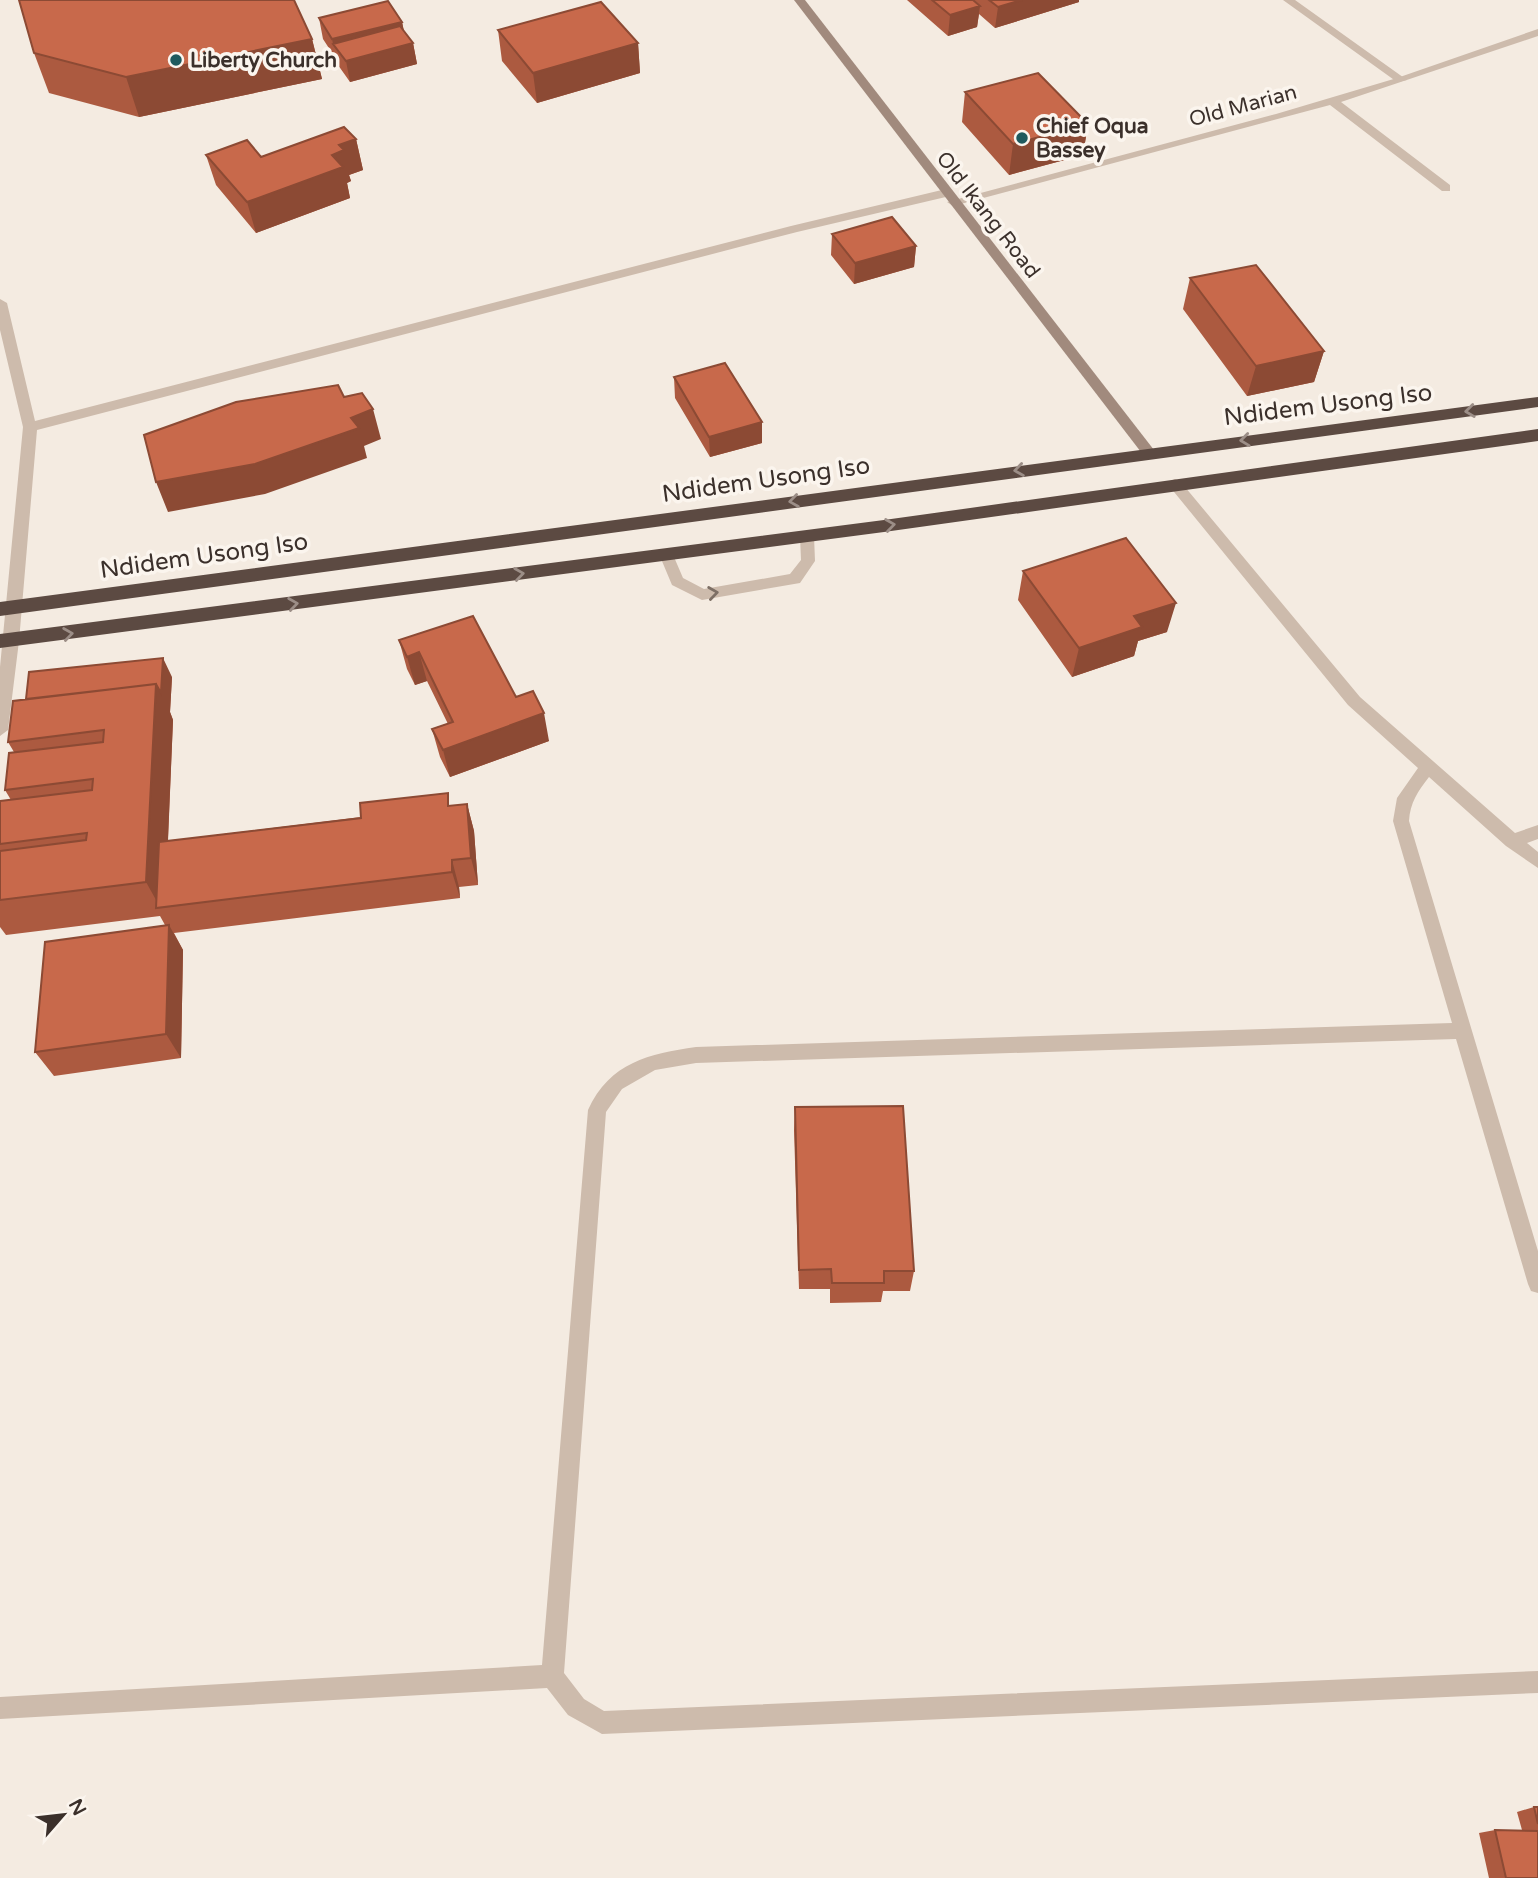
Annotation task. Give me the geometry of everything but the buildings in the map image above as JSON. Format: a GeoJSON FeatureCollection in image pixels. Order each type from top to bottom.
{"type":"FeatureCollection","features":[{"type":"Feature","properties":{"kind":"highway","name":"Ndidem Usong Iso"},"geometry":{"type":"LineString","coordinates":[[6,608],[1538,402]]}},
{"type":"Feature","properties":{"kind":"highway"},"geometry":{"type":"LineString","coordinates":[[6,641],[807,536],[1538,435]]}},
{"type":"Feature","properties":{"kind":"street","name":"Old Ikang Road"},"geometry":{"type":"LineString","coordinates":[[799,0],[949,198],[1149,453]]}},
{"type":"Feature","properties":{"kind":"street"},"geometry":{"type":"LineString","coordinates":[[1288,0],[1401,80]]}},
{"type":"Feature","properties":{"kind":"street","name":"Old Marian"},"geometry":{"type":"LineString","coordinates":[[30,427],[795,229],[949,198],[1280,117],[1401,80],[1538,32]]}},
{"type":"Feature","properties":{"kind":"street"},"geometry":{"type":"LineString","coordinates":[[1332,101],[1446,188]]}},
{"type":"Feature","properties":{"kind":"street"},"geometry":{"type":"LineString","coordinates":[[0,303],[30,427],[6,608],[0,730]]}},
{"type":"Feature","properties":{"kind":"street"},"geometry":{"type":"LineString","coordinates":[[1174,484],[1354,701],[1538,861]]}},
{"type":"Feature","properties":{"kind":"street"},"geometry":{"type":"LineString","coordinates":[[666,554],[677,581],[702,595],[796,579],[808,561],[807,536]]}},
{"type":"Feature","properties":{"kind":"street"},"geometry":{"type":"LineString","coordinates":[[1428,767],[1404,798],[1401,821],[1538,1284]]}},
{"type":"Feature","properties":{"kind":"street"},"geometry":{"type":"LineString","coordinates":[[1512,841],[1538,832]]}},
{"type":"Feature","properties":{"kind":"street"},"geometry":{"type":"LineString","coordinates":[[1462,1031],[696,1055],[652,1062],[615,1083],[597,1110],[552,1676],[576,1707],[602,1723],[1538,1682]]}},
{"type":"Feature","properties":{"kind":"street"},"geometry":{"type":"LineString","coordinates":[[0,1708],[552,1676]]}},
{"type":"Feature","properties":{"kind":"place","name":"Liberty Church"},"geometry":{"type":"Point","coordinates":[176,60]}},
{"type":"Feature","properties":{"kind":"place","name":"Chief Oqua Bassey"},"geometry":{"type":"Point","coordinates":[1022,138]}}]}
